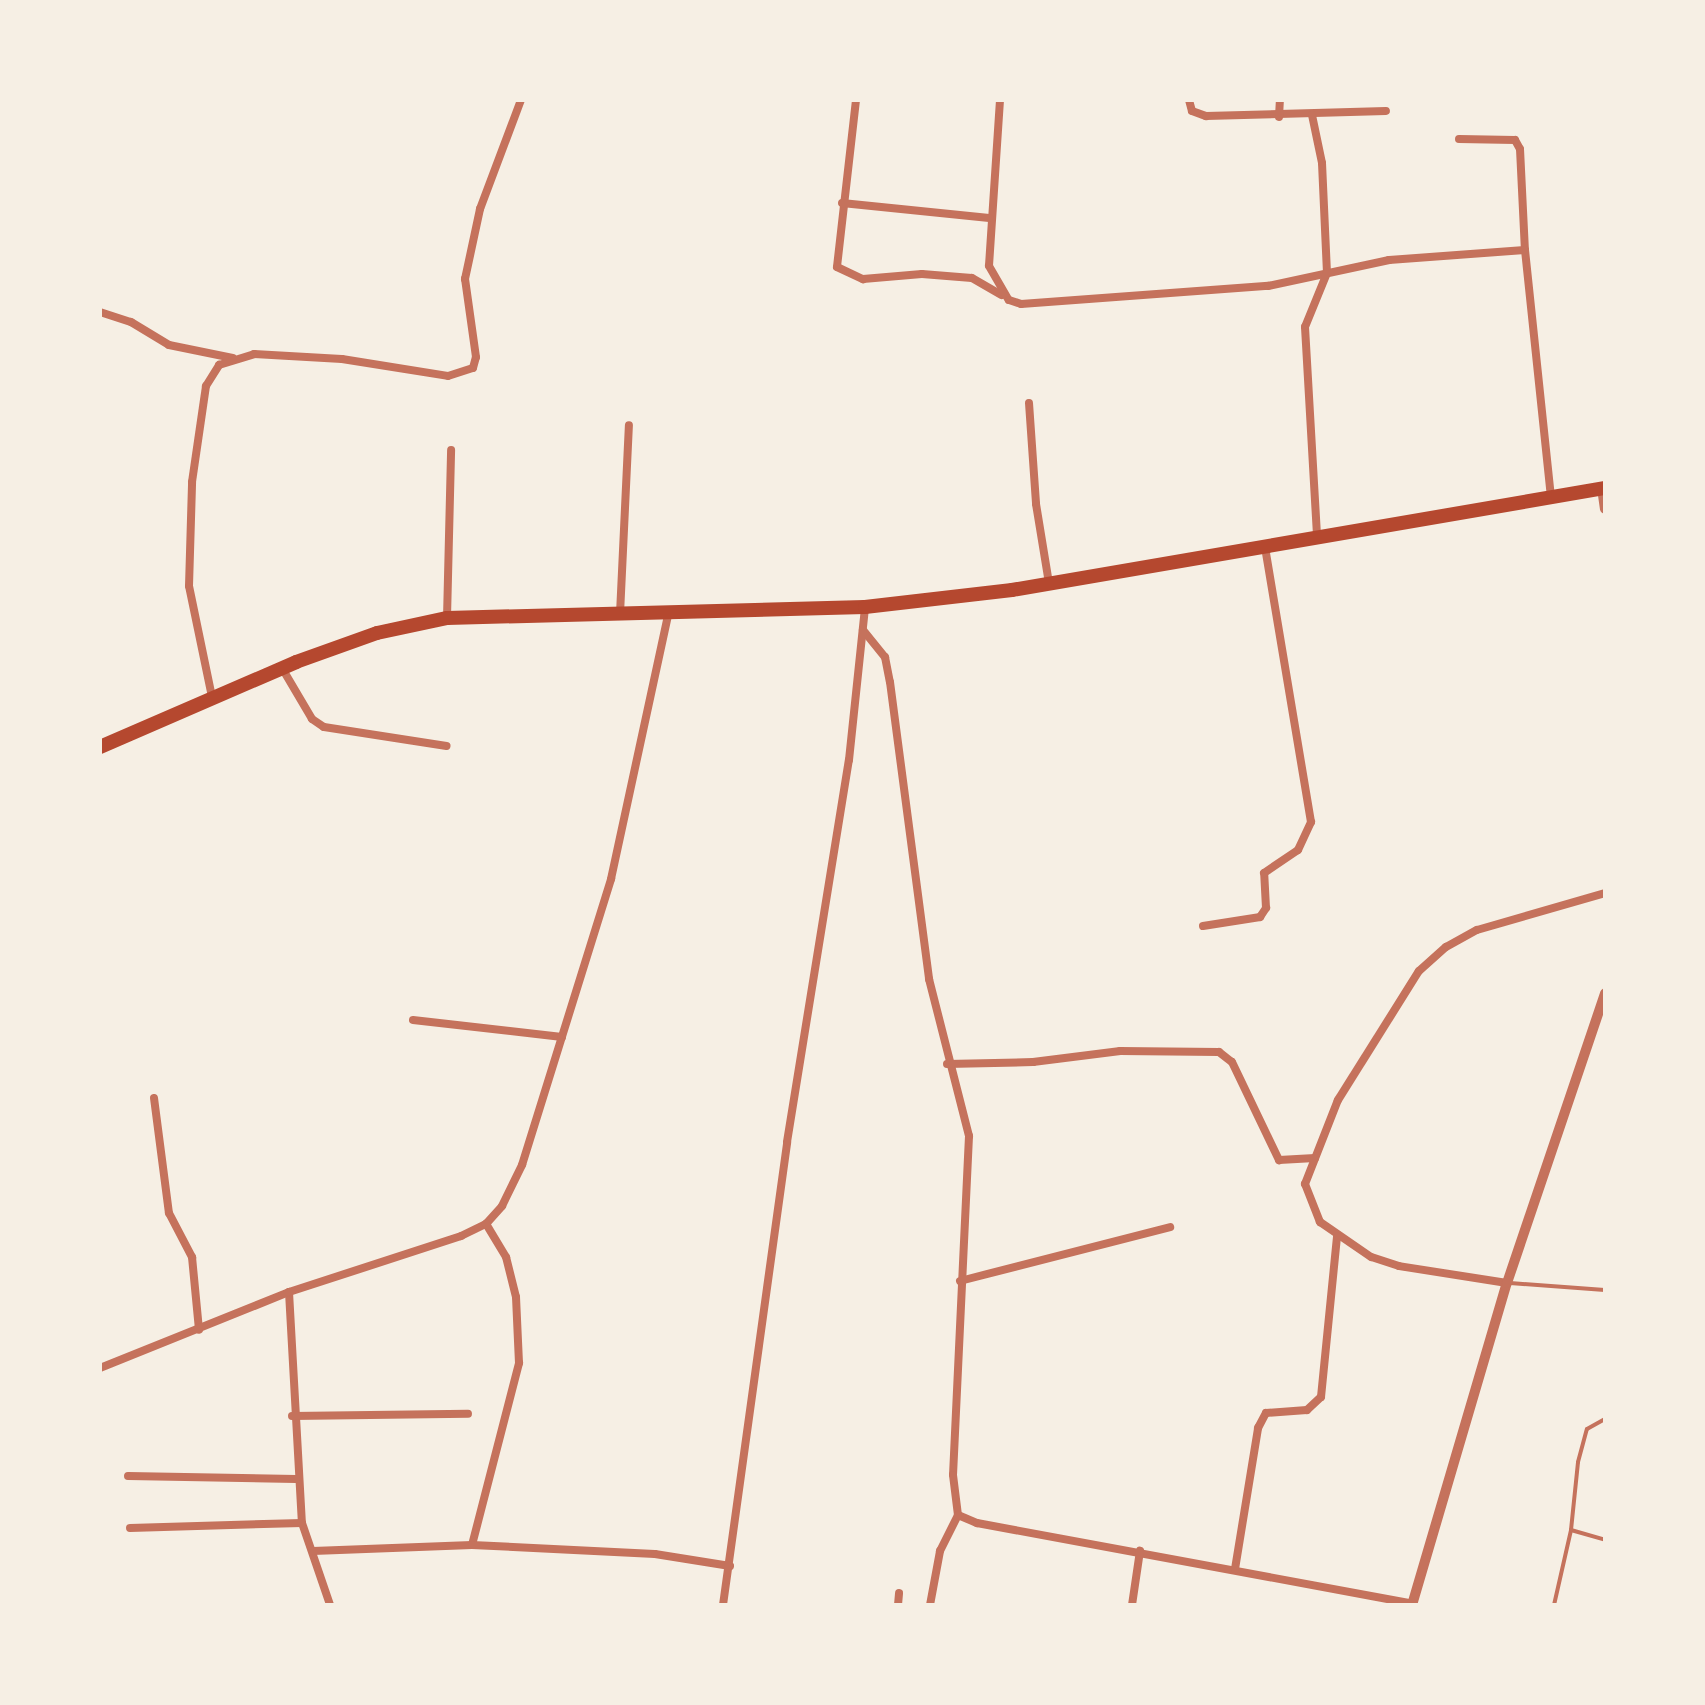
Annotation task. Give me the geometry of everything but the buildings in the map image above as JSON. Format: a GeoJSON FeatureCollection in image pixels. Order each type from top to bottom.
{"type":"FeatureCollection","features":[{"type":"Feature","properties":{"kind":"highway"},"geometry":{"type":"LineString","coordinates":[[100,747],[282,668],[377,633],[447,618],[668,616],[865,607],[1049,583],[1604,488]]}},
{"type":"Feature","properties":{"kind":"street"},"geometry":{"type":"LineString","coordinates":[[100,312],[131,322],[169,345],[234,358],[342,359],[448,376],[473,368],[476,357],[465,279],[480,209],[521,100]]}},
{"type":"Feature","properties":{"kind":"street"},"geometry":{"type":"LineString","coordinates":[[856,100],[837,267],[848,276],[964,277],[990,285],[1009,300],[1021,304],[1268,286],[1389,260],[1525,250]]}},
{"type":"Feature","properties":{"kind":"street"},"geometry":{"type":"LineString","coordinates":[[1000,100],[989,218],[989,266],[1009,300]]}},
{"type":"Feature","properties":{"kind":"street"},"geometry":{"type":"LineString","coordinates":[[1189,100],[1192,111],[1206,116],[1279,117],[1386,111]]}},
{"type":"Feature","properties":{"kind":"street"},"geometry":{"type":"LineString","coordinates":[[1279,117],[1280,100]]}},
{"type":"Feature","properties":{"kind":"street"},"geometry":{"type":"LineString","coordinates":[[1312,115],[1322,163],[1327,273],[1305,327],[1317,535]]}},
{"type":"Feature","properties":{"kind":"street"},"geometry":{"type":"LineString","coordinates":[[1459,139],[1515,140],[1520,149],[1525,250],[1551,496]]}},
{"type":"Feature","properties":{"kind":"street"},"geometry":{"type":"LineString","coordinates":[[842,203],[989,218]]}},
{"type":"Feature","properties":{"kind":"street"},"geometry":{"type":"LineString","coordinates":[[212,697],[190,597],[192,482],[206,386],[219,365],[234,358]]}},
{"type":"Feature","properties":{"kind":"street"},"geometry":{"type":"LineString","coordinates":[[1029,403],[1036,504],[1049,583]]}},
{"type":"Feature","properties":{"kind":"street"},"geometry":{"type":"LineString","coordinates":[[620,615],[629,425]]}},
{"type":"Feature","properties":{"kind":"street"},"geometry":{"type":"LineString","coordinates":[[447,618],[451,450]]}},
{"type":"Feature","properties":{"kind":"street"},"geometry":{"type":"LineString","coordinates":[[1604,488],[1605,509]]}},
{"type":"Feature","properties":{"kind":"street"},"geometry":{"type":"LineString","coordinates":[[1203,926],[1260,917],[1266,908],[1264,873],[1298,850],[1311,822],[1265,545]]}},
{"type":"Feature","properties":{"kind":"street"},"geometry":{"type":"LineString","coordinates":[[723,1605],[787,1142],[849,760],[865,607]]}},
{"type":"Feature","properties":{"kind":"street"},"geometry":{"type":"LineString","coordinates":[[100,1368],[289,1292],[486,1224],[502,1206],[522,1165],[611,879],[668,616]]}},
{"type":"Feature","properties":{"kind":"street"},"geometry":{"type":"LineString","coordinates":[[863,630],[885,657],[929,979],[947,1064],[969,1136],[953,1475],[958,1515],[940,1551],[930,1605]]}},
{"type":"Feature","properties":{"kind":"street"},"geometry":{"type":"LineString","coordinates":[[282,668],[312,719],[324,727],[447,746]]}},
{"type":"Feature","properties":{"kind":"street"},"geometry":{"type":"LineString","coordinates":[[1507,1283],[1399,1266],[1337,1237],[1320,1222],[1308,1199],[1305,1184],[1338,1100],[1419,971],[1446,947],[1477,930],[1605,893]]}},
{"type":"Feature","properties":{"kind":"street"},"geometry":{"type":"LineString","coordinates":[[958,1515],[1412,1605],[1507,1283],[1605,993]]}},
{"type":"Feature","properties":{"kind":"street"},"geometry":{"type":"LineString","coordinates":[[413,1020],[562,1037]]}},
{"type":"Feature","properties":{"kind":"street"},"geometry":{"type":"LineString","coordinates":[[947,1064],[1033,1062],[1120,1051],[1219,1052],[1232,1062],[1279,1160],[1291,1164],[1315,1158]]}},
{"type":"Feature","properties":{"kind":"street"},"geometry":{"type":"LineString","coordinates":[[154,1098],[169,1213],[192,1257],[199,1330]]}},
{"type":"Feature","properties":{"kind":"street"},"geometry":{"type":"LineString","coordinates":[[472,1545],[519,1363],[516,1297],[506,1257],[486,1224]]}},
{"type":"Feature","properties":{"kind":"street"},"geometry":{"type":"LineString","coordinates":[[960,1281],[1170,1227]]}},
{"type":"Feature","properties":{"kind":"street"},"geometry":{"type":"LineString","coordinates":[[1235,1569],[1258,1428],[1266,1413],[1307,1410],[1321,1397],[1337,1237]]}},
{"type":"Feature","properties":{"kind":"street"},"geometry":{"type":"LineString","coordinates":[[289,1292],[296,1479],[302,1523],[330,1605]]}},
{"type":"Feature","properties":{"kind":"street"},"geometry":{"type":"LineString","coordinates":[[292,1416],[468,1414]]}},
{"type":"Feature","properties":{"kind":"street"},"geometry":{"type":"LineString","coordinates":[[128,1476],[296,1479]]}},
{"type":"Feature","properties":{"kind":"street"},"geometry":{"type":"LineString","coordinates":[[130,1528],[302,1523]]}},
{"type":"Feature","properties":{"kind":"street"},"geometry":{"type":"LineString","coordinates":[[313,1551],[472,1545],[655,1554],[730,1566]]}},
{"type":"Feature","properties":{"kind":"street"},"geometry":{"type":"LineString","coordinates":[[1132,1605],[1140,1551]]}},
{"type":"Feature","properties":{"kind":"street"},"geometry":{"type":"LineString","coordinates":[[898,1605],[899,1593]]}},
{"type":"Feature","properties":{"kind":"lane"},"geometry":{"type":"LineString","coordinates":[[1507,1283],[1605,1290]]}},
{"type":"Feature","properties":{"kind":"lane"},"geometry":{"type":"LineString","coordinates":[[1554,1605],[1571,1530],[1587,1429],[1605,1419]]}},
{"type":"Feature","properties":{"kind":"lane"},"geometry":{"type":"LineString","coordinates":[[1571,1530],[1605,1540]]}}]}
